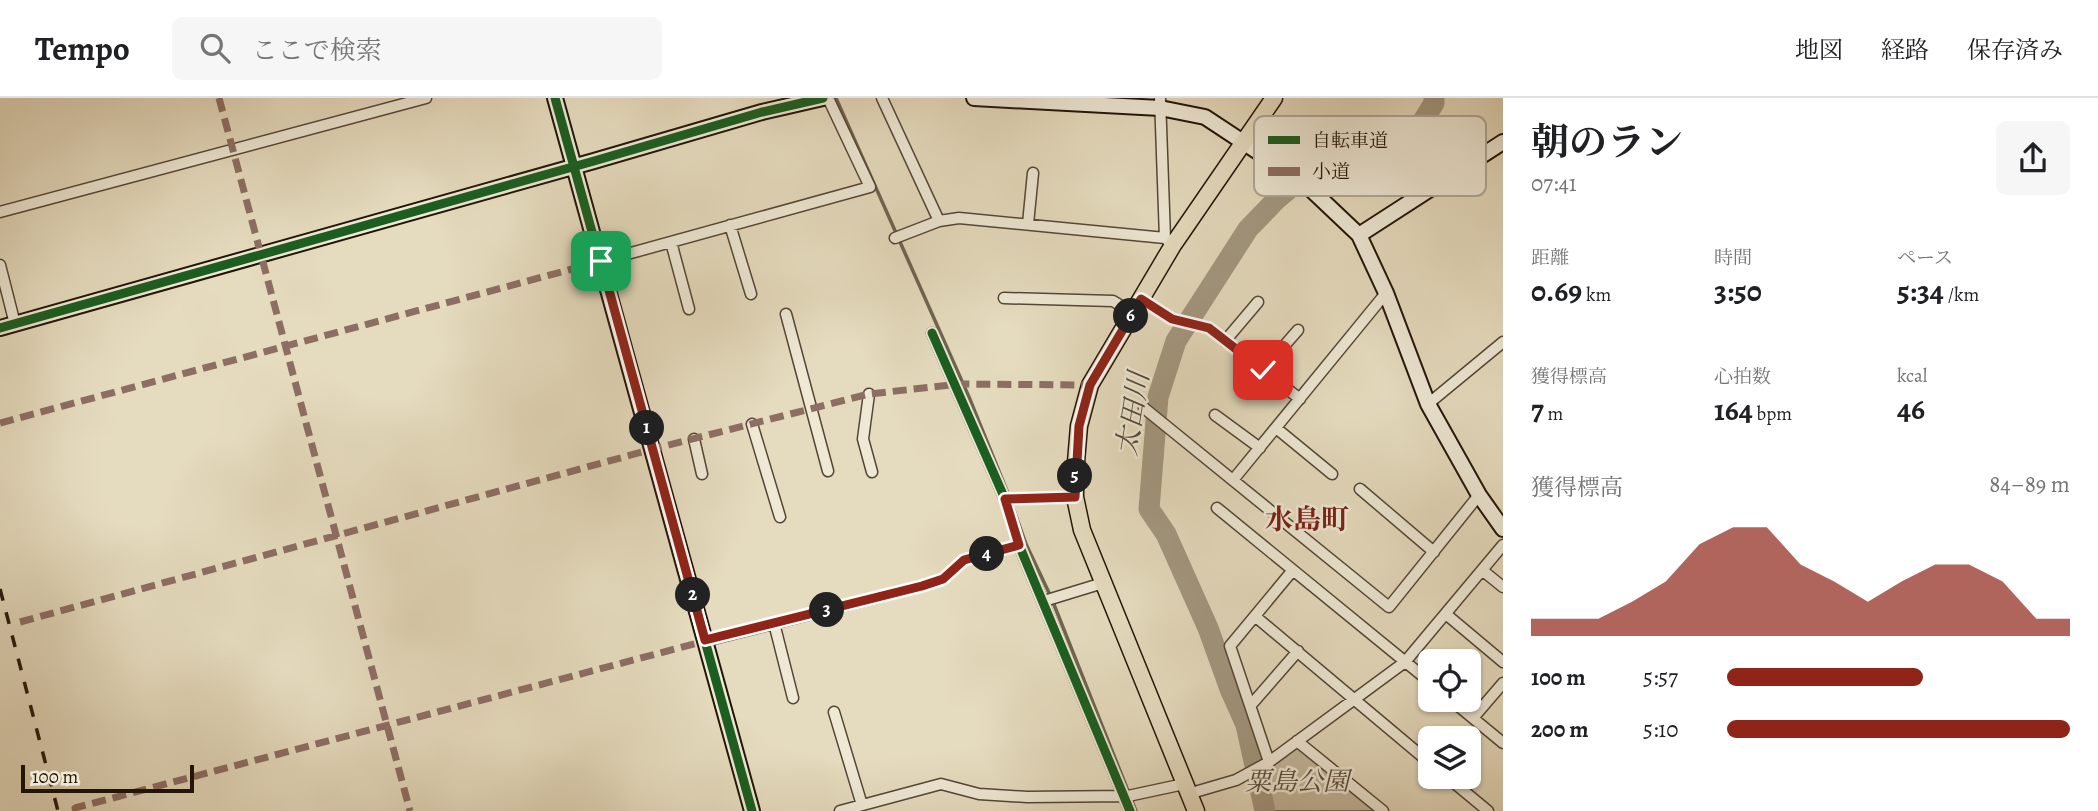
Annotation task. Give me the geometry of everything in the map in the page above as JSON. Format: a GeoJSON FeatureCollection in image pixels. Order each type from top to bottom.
{"type":"FeatureCollection","features":[{"type":"Feature","properties":{"kind":"main road"},"geometry":{"type":"LineString","coordinates":[[1262,116],[1273,98]]}},
{"type":"Feature","properties":{"kind":"main road"},"geometry":{"type":"LineString","coordinates":[[1196,811],[1082,530],[1075,497],[1079,426],[1090,385],[1137,306],[1169,242],[1254,128]]}},
{"type":"Feature","properties":{"kind":"street"},"geometry":{"type":"LineString","coordinates":[[0,212],[426,98]]}},
{"type":"Feature","properties":{"kind":"street"},"geometry":{"type":"LineString","coordinates":[[555,98],[576,166],[752,811]]}},
{"type":"Feature","properties":{"kind":"street"},"geometry":{"type":"LineString","coordinates":[[0,328],[762,112],[826,98],[870,187],[601,261]]}},
{"type":"Feature","properties":{"kind":"street"},"geometry":{"type":"LineString","coordinates":[[883,98],[939,221]]}},
{"type":"Feature","properties":{"kind":"street"},"geometry":{"type":"LineString","coordinates":[[974,98],[1160,103],[1205,117],[1254,148]]}},
{"type":"Feature","properties":{"kind":"street"},"geometry":{"type":"LineString","coordinates":[[895,238],[939,221],[959,218],[1169,242],[1160,103]]}},
{"type":"Feature","properties":{"kind":"street"},"geometry":{"type":"LineString","coordinates":[[1486,153],[1503,142]]}},
{"type":"Feature","properties":{"kind":"street"},"geometry":{"type":"LineString","coordinates":[[1028,224],[1032,173]]}},
{"type":"Feature","properties":{"kind":"street"},"geometry":{"type":"LineString","coordinates":[[1318,196],[1359,235],[1386,293],[1428,404],[1479,495],[1503,529]]}},
{"type":"Feature","properties":{"kind":"street"},"geometry":{"type":"LineString","coordinates":[[1359,235],[1419,196]]}},
{"type":"Feature","properties":{"kind":"street"},"geometry":{"type":"LineString","coordinates":[[730,225],[751,294]]}},
{"type":"Feature","properties":{"kind":"street"},"geometry":{"type":"LineString","coordinates":[[671,242],[689,309]]}},
{"type":"Feature","properties":{"kind":"street"},"geometry":{"type":"LineString","coordinates":[[0,265],[15,324]]}},
{"type":"Feature","properties":{"kind":"street"},"geometry":{"type":"LineString","coordinates":[[1233,480],[1386,293]]}},
{"type":"Feature","properties":{"kind":"street"},"geometry":{"type":"LineString","coordinates":[[1004,298],[1113,301],[1209,328],[1300,399]]}},
{"type":"Feature","properties":{"kind":"street"},"geometry":{"type":"LineString","coordinates":[[1225,341],[1258,302]]}},
{"type":"Feature","properties":{"kind":"street"},"geometry":{"type":"LineString","coordinates":[[786,314],[828,471]]}},
{"type":"Feature","properties":{"kind":"street"},"geometry":{"type":"LineString","coordinates":[[1263,370],[1298,330]]}},
{"type":"Feature","properties":{"kind":"street"},"geometry":{"type":"LineString","coordinates":[[932,333],[1005,499],[1019,545],[1130,811]]}},
{"type":"Feature","properties":{"kind":"street"},"geometry":{"type":"LineString","coordinates":[[1428,404],[1503,342]]}},
{"type":"Feature","properties":{"kind":"street"},"geometry":{"type":"LineString","coordinates":[[869,394],[863,439],[872,472]]}},
{"type":"Feature","properties":{"kind":"street"},"geometry":{"type":"LineString","coordinates":[[1143,408],[1389,607],[1479,495]]}},
{"type":"Feature","properties":{"kind":"street"},"geometry":{"type":"LineString","coordinates":[[1215,415],[1259,448]]}},
{"type":"Feature","properties":{"kind":"street"},"geometry":{"type":"LineString","coordinates":[[752,424],[780,517]]}},
{"type":"Feature","properties":{"kind":"street"},"geometry":{"type":"LineString","coordinates":[[1276,428],[1332,474]]}},
{"type":"Feature","properties":{"kind":"street"},"geometry":{"type":"LineString","coordinates":[[694,439],[702,474]]}},
{"type":"Feature","properties":{"kind":"street"},"geometry":{"type":"LineString","coordinates":[[1360,489],[1434,552]]}},
{"type":"Feature","properties":{"kind":"street"},"geometry":{"type":"LineString","coordinates":[[1005,499],[1075,497]]}},
{"type":"Feature","properties":{"kind":"street"},"geometry":{"type":"LineString","coordinates":[[1217,508],[1418,672]]}},
{"type":"Feature","properties":{"kind":"street"},"geometry":{"type":"LineString","coordinates":[[705,640],[943,579],[964,560],[1019,545]]}},
{"type":"Feature","properties":{"kind":"street"},"geometry":{"type":"LineString","coordinates":[[840,811],[941,784],[979,794],[1015,797],[1124,796],[1186,789],[1236,779],[1269,762],[1405,662],[1503,545]]}},
{"type":"Feature","properties":{"kind":"street"},"geometry":{"type":"LineString","coordinates":[[1269,762],[1230,646],[1293,570]]}},
{"type":"Feature","properties":{"kind":"street"},"geometry":{"type":"LineString","coordinates":[[1482,570],[1503,587]]}},
{"type":"Feature","properties":{"kind":"street"},"geometry":{"type":"LineString","coordinates":[[1044,601],[1103,583]]}},
{"type":"Feature","properties":{"kind":"street"},"geometry":{"type":"LineString","coordinates":[[1447,615],[1503,662]]}},
{"type":"Feature","properties":{"kind":"street"},"geometry":{"type":"LineString","coordinates":[[1256,617],[1418,752]]}},
{"type":"Feature","properties":{"kind":"street"},"geometry":{"type":"LineString","coordinates":[[774,623],[793,698]]}},
{"type":"Feature","properties":{"kind":"street"},"geometry":{"type":"LineString","coordinates":[[1251,705],[1297,652]]}},
{"type":"Feature","properties":{"kind":"street"},"geometry":{"type":"LineString","coordinates":[[1473,718],[1503,683]]}},
{"type":"Feature","properties":{"kind":"street"},"geometry":{"type":"LineString","coordinates":[[834,712],[862,805]]}},
{"type":"Feature","properties":{"kind":"street"},"geometry":{"type":"LineString","coordinates":[[1466,712],[1503,743]]}},
{"type":"Feature","properties":{"kind":"street"},"geometry":{"type":"LineString","coordinates":[[1297,741],[1383,811]]}},
{"type":"Feature","properties":{"kind":"street"},"geometry":{"type":"LineString","coordinates":[[1461,789],[1488,811]]}},
{"type":"Feature","properties":{"kind":"green space","name":"粟島公園"},"geometry":{"type":"Polygon","coordinates":[[[1297,741],[1383,811],[1265,811],[1258,768],[1297,741]]]}},
{"type":"Feature","properties":{"kind":"waterway"},"geometry":{"type":"LineString","coordinates":[[836,98],[969,397],[1007,491]]}},
{"type":"Feature","properties":{"kind":"waterway","name":"太田川"},"geometry":{"type":"LineString","coordinates":[[1426,116],[1434,98]]}},
{"type":"Feature","properties":{"kind":"waterway","name":"太田川"},"geometry":{"type":"LineString","coordinates":[[1265,811],[1246,725],[1208,628],[1166,534],[1149,509],[1158,397],[1176,341],[1248,229],[1281,196]]}},
{"type":"Feature","properties":{"kind":"waterway"},"geometry":{"type":"LineString","coordinates":[[1011,502],[1136,811]]}},
{"type":"Feature","properties":{"kind":"railway"},"geometry":{"type":"LineString","coordinates":[[0,589],[58,811]]}},
{"type":"Feature","properties":{"kind":"marked path"},"geometry":{"type":"LineString","coordinates":[[219,98],[410,811]]}},
{"type":"Feature","properties":{"kind":"marked path"},"geometry":{"type":"LineString","coordinates":[[0,423],[602,261]]}},
{"type":"Feature","properties":{"kind":"marked path"},"geometry":{"type":"LineString","coordinates":[[20,622],[653,449],[869,394],[960,384],[1090,385]]}},
{"type":"Feature","properties":{"kind":"marked path"},"geometry":{"type":"LineString","coordinates":[[76,811],[75,808],[705,641]]}},
{"type":"Feature","properties":{"kind":"cycle path"},"geometry":{"type":"LineString","coordinates":[[555,98],[752,811]]}},
{"type":"Feature","properties":{"kind":"cycle path"},"geometry":{"type":"LineString","coordinates":[[0,328],[762,112],[823,98]]}},
{"type":"Feature","properties":{"kind":"cycle path"},"geometry":{"type":"LineString","coordinates":[[932,333],[1005,499],[1019,545],[1130,811]]}},
{"type":"Feature","properties":{"kind":"district","name":"水島町"},"geometry":{"type":"Point","coordinates":[1307,520]}},
{"type":"Feature","properties":{"kind":"route"},"geometry":{"type":"LineString","coordinates":[[601,261],[705,640],[922,586],[943,579],[964,560],[1019,545],[1005,499],[1075,497],[1079,426],[1090,385],[1141,299],[1172,319],[1209,328],[1263,370]]}}]}
